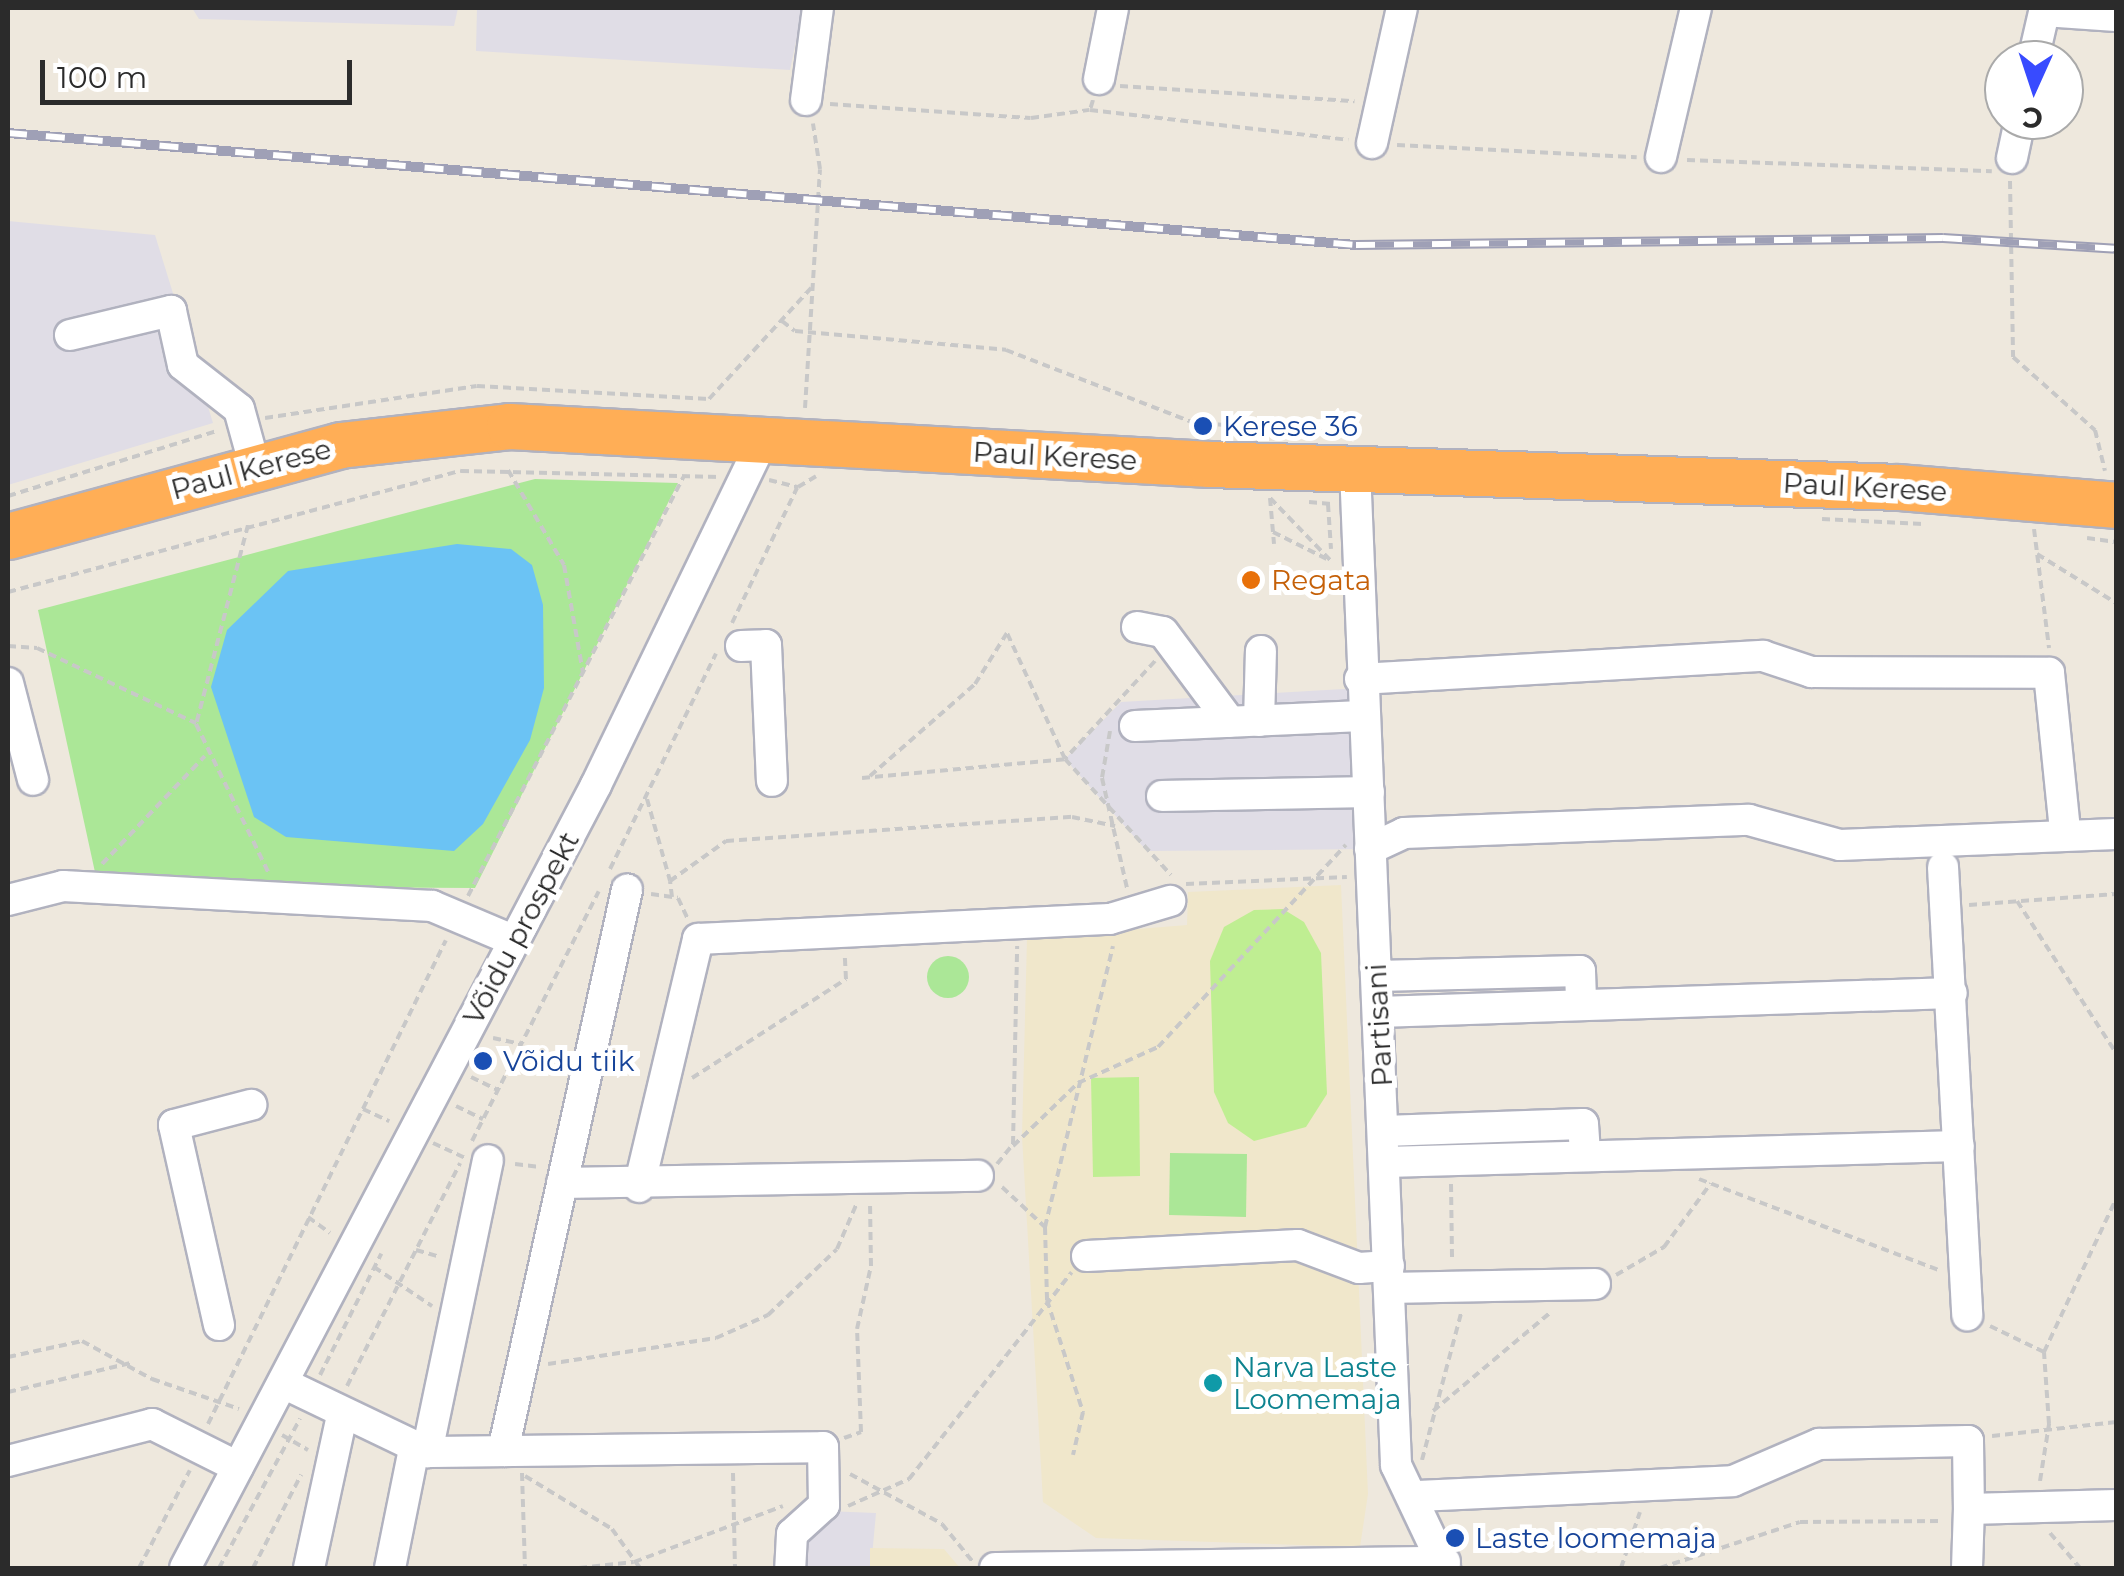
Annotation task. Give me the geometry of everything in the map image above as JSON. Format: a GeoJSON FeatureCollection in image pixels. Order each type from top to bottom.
{"type":"FeatureCollection","features":[{"type":"Feature","properties":{"kind":"highway","name":"Paul Kerese"},"geometry":{"type":"LineString","coordinates":[[8,536],[256,466],[423,430],[509,426],[785,459],[1332,489],[1898,487],[2112,523]]}},
{"type":"Feature","properties":{"kind":"street"},"geometry":{"type":"LineString","coordinates":[[806,100],[818,8]]}},
{"type":"Feature","properties":{"kind":"street"},"geometry":{"type":"LineString","coordinates":[[1100,79],[1113,8]]}},
{"type":"Feature","properties":{"kind":"street"},"geometry":{"type":"LineString","coordinates":[[1372,143],[1402,8]]}},
{"type":"Feature","properties":{"kind":"street"},"geometry":{"type":"LineString","coordinates":[[1661,158],[1696,8]]}},
{"type":"Feature","properties":{"kind":"street"},"geometry":{"type":"LineString","coordinates":[[2037,40],[2044,10],[2116,16]]}},
{"type":"Feature","properties":{"kind":"street"},"geometry":{"type":"LineString","coordinates":[[2012,158],[2016,140]]}},
{"type":"Feature","properties":{"kind":"street"},"geometry":{"type":"LineString","coordinates":[[70,335],[171,312],[183,364],[239,409],[256,466]]}},
{"type":"Feature","properties":{"kind":"street","name":"Võidu prospekt"},"geometry":{"type":"LineString","coordinates":[[186,1568],[238,1467],[319,1406],[374,1238],[429,1132],[472,1022],[785,459]]}},
{"type":"Feature","properties":{"kind":"street","name":"Partisani"},"geometry":{"type":"LineString","coordinates":[[1332,489],[1360,679],[1369,792],[1362,856],[1377,976],[1396,1465],[1414,1492],[1445,1565]]}},
{"type":"Feature","properties":{"kind":"street"},"geometry":{"type":"LineString","coordinates":[[1136,627],[1156,626],[1172,650],[1244,721]]}},
{"type":"Feature","properties":{"kind":"street"},"geometry":{"type":"LineString","coordinates":[[730,639],[766,645],[772,781]]}},
{"type":"Feature","properties":{"kind":"street"},"geometry":{"type":"LineString","coordinates":[[1244,721],[1261,651]]}},
{"type":"Feature","properties":{"kind":"street"},"geometry":{"type":"LineString","coordinates":[[1360,679],[1763,656],[1811,672],[2048,672],[2065,831]]}},
{"type":"Feature","properties":{"kind":"street"},"geometry":{"type":"LineString","coordinates":[[8,684],[33,780]]}},
{"type":"Feature","properties":{"kind":"street"},"geometry":{"type":"LineString","coordinates":[[1135,726],[1362,716]]}},
{"type":"Feature","properties":{"kind":"street"},"geometry":{"type":"LineString","coordinates":[[1162,796],[1369,792]]}},
{"type":"Feature","properties":{"kind":"street"},"geometry":{"type":"LineString","coordinates":[[1362,856],[1404,833],[1748,820],[1840,845],[2065,831],[2116,834]]}},
{"type":"Feature","properties":{"kind":"street"},"geometry":{"type":"LineString","coordinates":[[1943,867],[1968,1315]]}},
{"type":"Feature","properties":{"kind":"street"},"geometry":{"type":"LineString","coordinates":[[8,900],[79,887],[274,898],[458,914],[515,941]]}},
{"type":"Feature","properties":{"kind":"street"},"geometry":{"type":"LineString","coordinates":[[515,1458],[518,1368],[562,1183],[614,888]]}},
{"type":"Feature","properties":{"kind":"street"},"geometry":{"type":"LineString","coordinates":[[639,1187],[698,939],[1110,919],[1175,892]]}},
{"type":"Feature","properties":{"kind":"street"},"geometry":{"type":"LineString","coordinates":[[1377,976],[1580,971],[1581,1005]]}},
{"type":"Feature","properties":{"kind":"street"},"geometry":{"type":"LineString","coordinates":[[1379,1012],[1952,992]]}},
{"type":"Feature","properties":{"kind":"street"},"geometry":{"type":"LineString","coordinates":[[219,1325],[174,1125],[252,1104]]}},
{"type":"Feature","properties":{"kind":"street"},"geometry":{"type":"LineString","coordinates":[[1384,1131],[1583,1124],[1585,1154]]}},
{"type":"Feature","properties":{"kind":"street"},"geometry":{"type":"LineString","coordinates":[[1386,1162],[1960,1146]]}},
{"type":"Feature","properties":{"kind":"street"},"geometry":{"type":"LineString","coordinates":[[390,1568],[454,1320],[488,1160]]}},
{"type":"Feature","properties":{"kind":"street"},"geometry":{"type":"LineString","coordinates":[[562,1183],[639,1187],[978,1176]]}},
{"type":"Feature","properties":{"kind":"street"},"geometry":{"type":"LineString","coordinates":[[1087,1256],[1298,1245],[1389,1277],[1461,1286],[1595,1284]]}},
{"type":"Feature","properties":{"kind":"street"},"geometry":{"type":"LineString","coordinates":[[309,1568],[319,1406],[420,1451],[515,1458],[733,1448],[823,1475],[792,1534],[790,1568]]}},
{"type":"Feature","properties":{"kind":"street"},"geometry":{"type":"LineString","coordinates":[[8,1461],[152,1424],[238,1467]]}},
{"type":"Feature","properties":{"kind":"street"},"geometry":{"type":"LineString","coordinates":[[1414,1492],[1734,1481],[1819,1444],[1968,1441],[1967,1568]]}},
{"type":"Feature","properties":{"kind":"street"},"geometry":{"type":"LineString","coordinates":[[1968,1514],[2116,1505]]}},
{"type":"Feature","properties":{"kind":"street"},"geometry":{"type":"LineString","coordinates":[[994,1568],[1445,1565]]}},
{"type":"Feature","properties":{"kind":"path"},"geometry":{"type":"LineString","coordinates":[[1090,110],[1100,79],[1359,102],[1384,89]]}},
{"type":"Feature","properties":{"kind":"path"},"geometry":{"type":"LineString","coordinates":[[220,1568],[292,1427],[313,1416],[398,1285],[521,1044],[614,888],[646,798],[730,639],[798,487],[785,459],[808,332],[820,169],[806,100],[1031,118],[1090,110],[1372,143],[1956,174],[1995,171],[2012,158]]}},
{"type":"Feature","properties":{"kind":"path"},"geometry":{"type":"LineString","coordinates":[[2012,158],[2005,223],[2013,357],[2095,430],[2112,523],[2071,535]]}},
{"type":"Feature","properties":{"kind":"path"},"geometry":{"type":"LineString","coordinates":[[782,320],[808,332],[1006,350],[1192,422],[1313,429],[1324,442],[1332,489]]}},
{"type":"Feature","properties":{"kind":"path"},"geometry":{"type":"LineString","coordinates":[[8,592],[405,482],[507,468],[683,478],[785,459]]}},
{"type":"Feature","properties":{"kind":"path"},"geometry":{"type":"LineString","coordinates":[[785,459],[798,487]]}},
{"type":"Feature","properties":{"kind":"path"},"geometry":{"type":"LineString","coordinates":[[507,468],[564,565],[583,673]]}},
{"type":"Feature","properties":{"kind":"path"},"geometry":{"type":"LineString","coordinates":[[140,1568],[201,1448],[216,1394],[683,478]]}},
{"type":"Feature","properties":{"kind":"path"},"geometry":{"type":"LineString","coordinates":[[1251,497],[1288,500]]}},
{"type":"Feature","properties":{"kind":"path"},"geometry":{"type":"LineString","coordinates":[[1270,498],[1274,544]]}},
{"type":"Feature","properties":{"kind":"path"},"geometry":{"type":"LineString","coordinates":[[1270,498],[1332,562],[1273,532]]}},
{"type":"Feature","properties":{"kind":"path"},"geometry":{"type":"LineString","coordinates":[[1819,519],[1936,525]]}},
{"type":"Feature","properties":{"kind":"path"},"geometry":{"type":"LineString","coordinates":[[248,525],[196,724],[205,756],[266,857],[274,898]]}},
{"type":"Feature","properties":{"kind":"path"},"geometry":{"type":"LineString","coordinates":[[2015,528],[2053,532]]}},
{"type":"Feature","properties":{"kind":"path"},"geometry":{"type":"LineString","coordinates":[[2034,529],[2048,672]]}},
{"type":"Feature","properties":{"kind":"path"},"geometry":{"type":"LineString","coordinates":[[2038,554],[2116,602]]}},
{"type":"Feature","properties":{"kind":"path"},"geometry":{"type":"LineString","coordinates":[[1172,650],[1065,759],[865,778],[975,684],[1007,632],[1065,759],[1175,892],[1314,879],[1362,856]]}},
{"type":"Feature","properties":{"kind":"path"},"geometry":{"type":"LineString","coordinates":[[8,646],[37,648],[196,724]]}},
{"type":"Feature","properties":{"kind":"path"},"geometry":{"type":"LineString","coordinates":[[79,887],[205,756]]}},
{"type":"Feature","properties":{"kind":"path"},"geometry":{"type":"LineString","coordinates":[[646,798],[672,897],[698,939]]}},
{"type":"Feature","properties":{"kind":"path"},"geometry":{"type":"LineString","coordinates":[[670,881],[726,841],[1072,816],[1114,826]]}},
{"type":"Feature","properties":{"kind":"path"},"geometry":{"type":"LineString","coordinates":[[1046,1226],[1010,1188],[978,1176],[1078,1083],[1158,1047],[1314,879],[1362,856]]}},
{"type":"Feature","properties":{"kind":"path"},"geometry":{"type":"LineString","coordinates":[[614,888],[672,897]]}},
{"type":"Feature","properties":{"kind":"path"},"geometry":{"type":"LineString","coordinates":[[1947,915],[2017,901],[2116,894]]}},
{"type":"Feature","properties":{"kind":"path"},"geometry":{"type":"LineString","coordinates":[[2017,901],[2116,1053]]}},
{"type":"Feature","properties":{"kind":"path"},"geometry":{"type":"LineString","coordinates":[[1012,1147],[1017,924]]}},
{"type":"Feature","properties":{"kind":"path"},"geometry":{"type":"LineString","coordinates":[[658,1100],[846,979],[844,932]]}},
{"type":"Feature","properties":{"kind":"path"},"geometry":{"type":"LineString","coordinates":[[484,1051],[491,1038],[521,1044]]}},
{"type":"Feature","properties":{"kind":"path"},"geometry":{"type":"LineString","coordinates":[[450,1119],[478,1064]]}},
{"type":"Feature","properties":{"kind":"path"},"geometry":{"type":"LineString","coordinates":[[471,1077],[498,1090]]}},
{"type":"Feature","properties":{"kind":"path"},"geometry":{"type":"LineString","coordinates":[[1073,1454],[1082,1412],[1047,1300],[1046,1226],[1078,1083]]}},
{"type":"Feature","properties":{"kind":"path"},"geometry":{"type":"LineString","coordinates":[[456,1106],[482,1120]]}},
{"type":"Feature","properties":{"kind":"path"},"geometry":{"type":"LineString","coordinates":[[428,1162],[429,1132]]}},
{"type":"Feature","properties":{"kind":"path"},"geometry":{"type":"LineString","coordinates":[[1595,1284],[1664,1247],[1734,1151]]}},
{"type":"Feature","properties":{"kind":"path"},"geometry":{"type":"LineString","coordinates":[[1414,1492],[1461,1286],[1451,1160]]}},
{"type":"Feature","properties":{"kind":"path"},"geometry":{"type":"LineString","coordinates":[[1694,1176],[1966,1281]]}},
{"type":"Feature","properties":{"kind":"path"},"geometry":{"type":"LineString","coordinates":[[518,1368],[716,1338],[768,1315],[837,1249],[868,1177]]}},
{"type":"Feature","properties":{"kind":"path"},"geometry":{"type":"LineString","coordinates":[[579,1568],[634,1562],[734,1530],[823,1475],[861,1432],[857,1330],[871,1266],[868,1177]]}},
{"type":"Feature","properties":{"kind":"path"},"geometry":{"type":"LineString","coordinates":[[2050,1424],[2044,1352],[2116,1199]]}},
{"type":"Feature","properties":{"kind":"path"},"geometry":{"type":"LineString","coordinates":[[253,1568],[374,1267],[374,1238]]}},
{"type":"Feature","properties":{"kind":"path"},"geometry":{"type":"LineString","coordinates":[[823,1475],[842,1508],[909,1478],[1023,1343],[1047,1300],[1087,1256]]}},
{"type":"Feature","properties":{"kind":"path"},"geometry":{"type":"LineString","coordinates":[[374,1267],[454,1320]]}},
{"type":"Feature","properties":{"kind":"path"},"geometry":{"type":"LineString","coordinates":[[1432,1411],[1550,1314],[1564,1284]]}},
{"type":"Feature","properties":{"kind":"path"},"geometry":{"type":"LineString","coordinates":[[1968,1315],[2044,1352]]}},
{"type":"Feature","properties":{"kind":"path"},"geometry":{"type":"LineString","coordinates":[[8,1357],[82,1341],[131,1363],[152,1379],[216,1394]]}},
{"type":"Feature","properties":{"kind":"path"},"geometry":{"type":"LineString","coordinates":[[8,1392],[131,1363]]}},
{"type":"Feature","properties":{"kind":"path"},"geometry":{"type":"LineString","coordinates":[[1968,1441],[2050,1424],[2116,1422]]}},
{"type":"Feature","properties":{"kind":"path"},"geometry":{"type":"LineString","coordinates":[[733,1448],[734,1568]]}},
{"type":"Feature","properties":{"kind":"path"},"geometry":{"type":"LineString","coordinates":[[515,1458],[553,1502],[612,1529],[640,1568]]}},
{"type":"Feature","properties":{"kind":"path"},"geometry":{"type":"LineString","coordinates":[[515,1458],[526,1568]]}},
{"type":"Feature","properties":{"kind":"path"},"geometry":{"type":"LineString","coordinates":[[823,1475],[881,1491],[942,1524],[955,1548],[986,1568]]}},
{"type":"Feature","properties":{"kind":"path"},"geometry":{"type":"LineString","coordinates":[[1621,1568],[1640,1521],[1641,1485]]}},
{"type":"Feature","properties":{"kind":"path"},"geometry":{"type":"LineString","coordinates":[[1660,1568],[1800,1522],[1968,1514]]}},
{"type":"Feature","properties":{"kind":"shaded area"},"geometry":{"type":"Polygon","coordinates":[[[192,8],[458,8],[454,26],[199,19],[192,8]]]}},
{"type":"Feature","properties":{"kind":"shaded area"},"geometry":{"type":"Polygon","coordinates":[[[477,8],[803,8],[790,70],[476,51],[477,8]]]}},
{"type":"Feature","properties":{"kind":"shaded area"},"geometry":{"type":"Polygon","coordinates":[[[8,221],[155,235],[213,423],[8,485],[8,221]]]}},
{"type":"Feature","properties":{"kind":"shaded area"},"geometry":{"type":"Polygon","coordinates":[[[1361,688],[1370,849],[1147,851],[1065,759],[1121,702],[1361,688]]]}},
{"type":"Feature","properties":{"kind":"shaded area"},"geometry":{"type":"Polygon","coordinates":[[[1341,885],[1368,1494],[1360,1547],[1096,1538],[1043,1502],[1022,1136],[1027,938],[1187,925],[1188,892],[1341,885]]]}},
{"type":"Feature","properties":{"kind":"shaded area"},"geometry":{"type":"Polygon","coordinates":[[[800,1510],[876,1513],[871,1567],[772,1568],[800,1510]]]}},
{"type":"Feature","properties":{"kind":"shaded area"},"geometry":{"type":"Polygon","coordinates":[[[870,1548],[944,1549],[960,1568],[824,1568],[870,1567],[870,1548]]]}},
{"type":"Feature","properties":{"kind":"green space"},"geometry":{"type":"Polygon","coordinates":[[[535,479],[678,483],[475,888],[98,886],[38,610],[535,479]]]}},
{"type":"Feature","properties":{"kind":"green space"},"geometry":{"type":"Polygon","coordinates":[[[1283,909],[1304,922],[1321,953],[1327,1094],[1306,1127],[1254,1141],[1228,1123],[1214,1092],[1210,961],[1224,927],[1254,910],[1283,909]]]}},
{"type":"Feature","properties":{"kind":"green space"},"geometry":{"type":"Polygon","coordinates":[[[948,956],[963,962],[969,977],[963,992],[948,998],[933,992],[927,977],[933,962],[948,956]]]}},
{"type":"Feature","properties":{"kind":"green space"},"geometry":{"type":"Polygon","coordinates":[[[1139,1077],[1140,1176],[1093,1177],[1091,1078],[1139,1077]]]}},
{"type":"Feature","properties":{"kind":"green space"},"geometry":{"type":"Polygon","coordinates":[[[1170,1153],[1247,1154],[1246,1217],[1169,1215],[1170,1153]]]}},
{"type":"Feature","properties":{"kind":"water"},"geometry":{"type":"Polygon","coordinates":[[[457,544],[511,549],[532,565],[543,605],[544,688],[530,740],[483,824],[454,851],[286,837],[254,817],[211,687],[227,630],[288,571],[457,544]]]}},
{"type":"Feature","properties":{"kind":"railway"},"geometry":{"type":"LineString","coordinates":[[8,133],[1356,245],[1943,238],[2116,249]]}},
{"type":"Feature","properties":{"kind":"place","name":"Kerese 36"},"geometry":{"type":"Point","coordinates":[1203,426]}},
{"type":"Feature","properties":{"kind":"place","name":"Regata"},"geometry":{"type":"Point","coordinates":[1251,580]}},
{"type":"Feature","properties":{"kind":"place","name":"Võidu tiik"},"geometry":{"type":"Point","coordinates":[483,1061]}},
{"type":"Feature","properties":{"kind":"place","name":"Narva Laste Loomemaja"},"geometry":{"type":"Point","coordinates":[1213,1383]}},
{"type":"Feature","properties":{"kind":"place","name":"Laste loomemaja"},"geometry":{"type":"Point","coordinates":[1455,1538]}}]}
